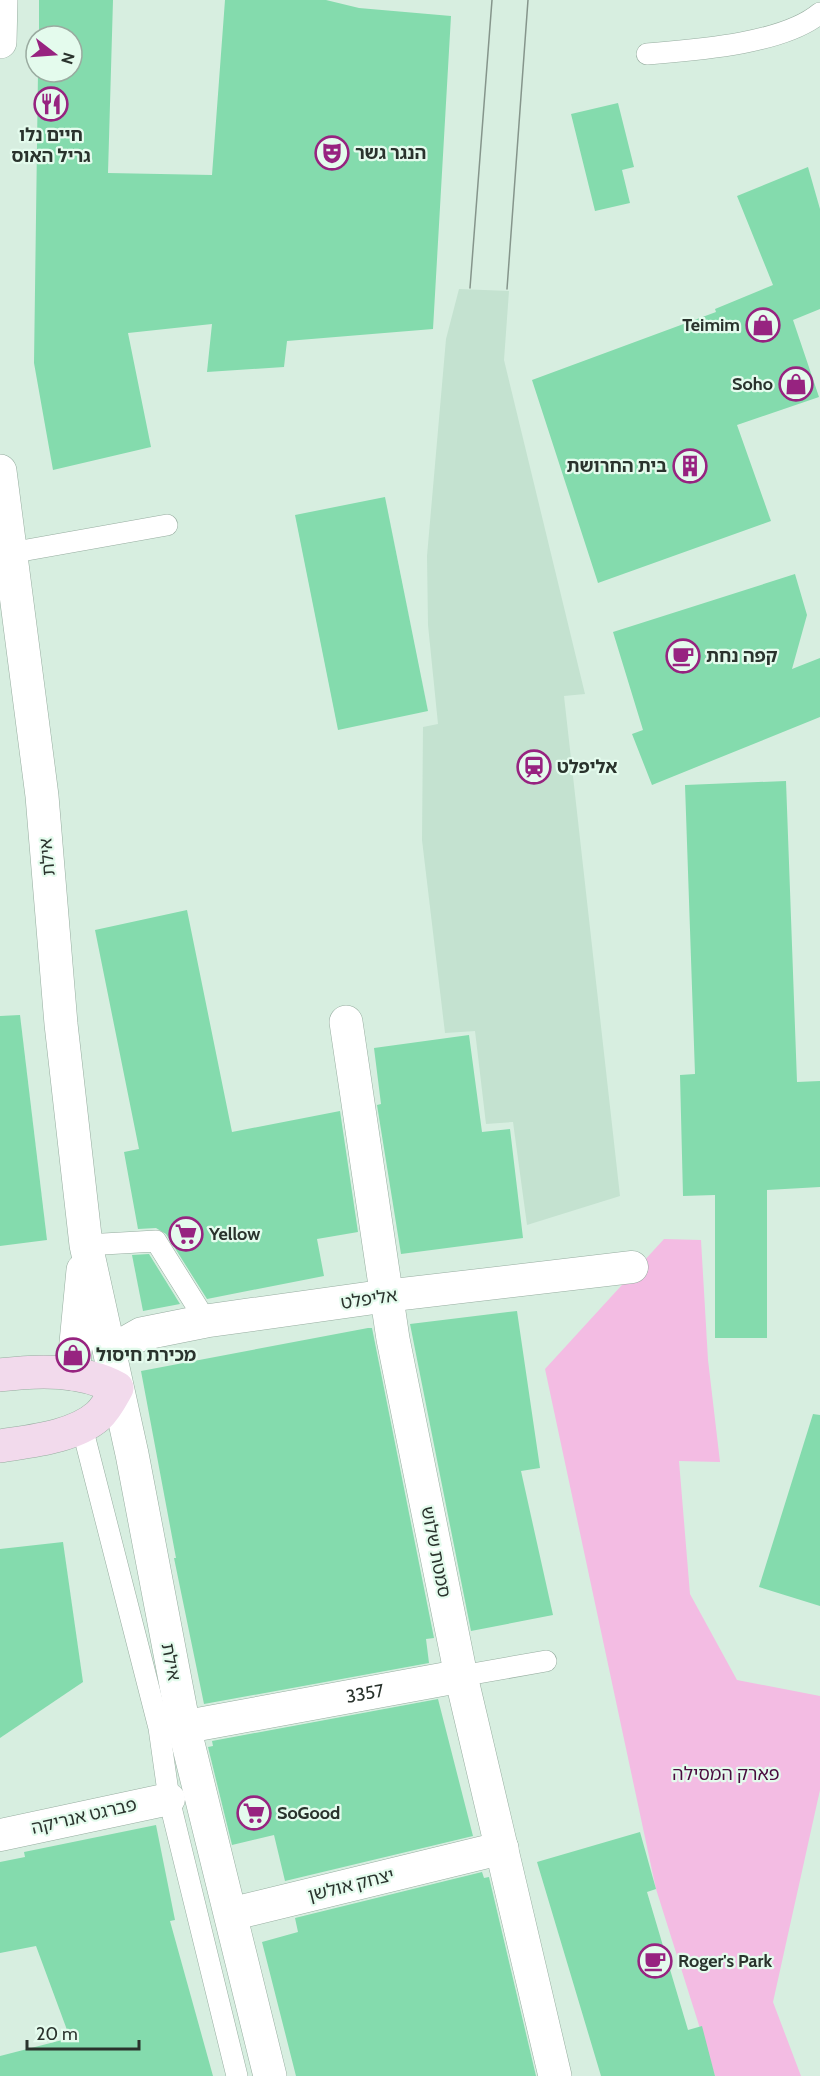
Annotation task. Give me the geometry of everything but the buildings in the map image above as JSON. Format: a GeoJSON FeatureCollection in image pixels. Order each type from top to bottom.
{"type":"FeatureCollection","features":[{"type":"Feature","properties":{"kind":"main road"},"geometry":{"type":"LineString","coordinates":[[0,1375],[73,1374],[93,1377],[117,1388],[100,1415],[82,1427],[29,1442],[0,1446]]}},
{"type":"Feature","properties":{"kind":"street"},"geometry":{"type":"LineString","coordinates":[[0,42],[1,0]]}},
{"type":"Feature","properties":{"kind":"street","name":"אילת"},"geometry":{"type":"LineString","coordinates":[[0,471],[42,796],[61,1024],[86,1245],[111,1351],[184,1727],[216,1918],[270,2076]]}},
{"type":"Feature","properties":{"kind":"street","name":"סמטת שלוש"},"geometry":{"type":"LineString","coordinates":[[346,1022],[385,1296],[461,1676],[555,2076]]}},
{"type":"Feature","properties":{"kind":"street","name":"אילת"},"geometry":{"type":"LineString","coordinates":[[73,1374],[86,1245]]}},
{"type":"Feature","properties":{"kind":"street","name":"אליפלט"},"geometry":{"type":"LineString","coordinates":[[111,1351],[141,1334],[206,1321],[385,1296],[632,1267]]}},
{"type":"Feature","properties":{"kind":"street","name":"3357"},"geometry":{"type":"LineString","coordinates":[[184,1727],[461,1676]]}},
{"type":"Feature","properties":{"kind":"street","name":"פברגט אנריקה"},"geometry":{"type":"LineString","coordinates":[[0,1835],[169,1799]]}},
{"type":"Feature","properties":{"kind":"street","name":"יצחק אולשן"},"geometry":{"type":"LineString","coordinates":[[216,1918],[502,1848]]}},
{"type":"Feature","properties":{"kind":"lane"},"geometry":{"type":"LineString","coordinates":[[647,54],[724,47],[806,25],[820,13]]}},
{"type":"Feature","properties":{"kind":"lane"},"geometry":{"type":"LineString","coordinates":[[10,552],[167,525]]}},
{"type":"Feature","properties":{"kind":"lane"},"geometry":{"type":"LineString","coordinates":[[86,1245],[156,1241],[206,1321]]}},
{"type":"Feature","properties":{"kind":"lane","name":"אילת"},"geometry":{"type":"LineString","coordinates":[[82,1427],[159,1728],[169,1799],[216,1918],[237,2076]]}},
{"type":"Feature","properties":{"kind":"lane","name":"3357"},"geometry":{"type":"LineString","coordinates":[[461,1676],[546,1661]]}},
{"type":"Feature","properties":{"kind":"shaded area"},"geometry":{"type":"Polygon","coordinates":[[[459,289],[509,291],[504,360],[585,694],[564,696],[620,1196],[527,1225],[513,1122],[486,1124],[475,1031],[445,1033],[422,840],[423,727],[438,724],[428,625],[427,556],[446,339],[459,289]]]}},
{"type":"Feature","properties":{"kind":"green space","name":"פארק המסילה"},"geometry":{"type":"Polygon","coordinates":[[[664,1239],[701,1240],[708,1360],[720,1462],[679,1461],[690,1594],[737,1680],[820,1696],[820,1790],[773,2002],[801,2076],[715,2076],[656,1889],[545,1369],[664,1239]]]}},
{"type":"Feature","properties":{"kind":"tram line"},"geometry":{"type":"LineString","coordinates":[[470,288],[492,0]]}},
{"type":"Feature","properties":{"kind":"tram line"},"geometry":{"type":"LineString","coordinates":[[507,289],[528,0]]}},
{"type":"Feature","properties":{"kind":"place","name":"חיים נלו גריל האוס"},"geometry":{"type":"Point","coordinates":[51,104]}},
{"type":"Feature","properties":{"kind":"place","name":"הנגר גשר"},"geometry":{"type":"Point","coordinates":[332,153]}},
{"type":"Feature","properties":{"kind":"place","name":"Teimim"},"geometry":{"type":"Point","coordinates":[763,325]}},
{"type":"Feature","properties":{"kind":"place","name":"Soho"},"geometry":{"type":"Point","coordinates":[796,384]}},
{"type":"Feature","properties":{"kind":"place","name":"בית החרושת"},"geometry":{"type":"Point","coordinates":[690,466]}},
{"type":"Feature","properties":{"kind":"place","name":"קפה נחת"},"geometry":{"type":"Point","coordinates":[683,656]}},
{"type":"Feature","properties":{"kind":"place","name":"אליפלט"},"geometry":{"type":"Point","coordinates":[534,767]}},
{"type":"Feature","properties":{"kind":"place","name":"Yellow"},"geometry":{"type":"Point","coordinates":[186,1234]}},
{"type":"Feature","properties":{"kind":"place","name":"מכירת חיסול"},"geometry":{"type":"Point","coordinates":[73,1355]}},
{"type":"Feature","properties":{"kind":"place","name":"SoGood"},"geometry":{"type":"Point","coordinates":[254,1813]}},
{"type":"Feature","properties":{"kind":"place","name":"Roger's Park"},"geometry":{"type":"Point","coordinates":[655,1961]}}]}
